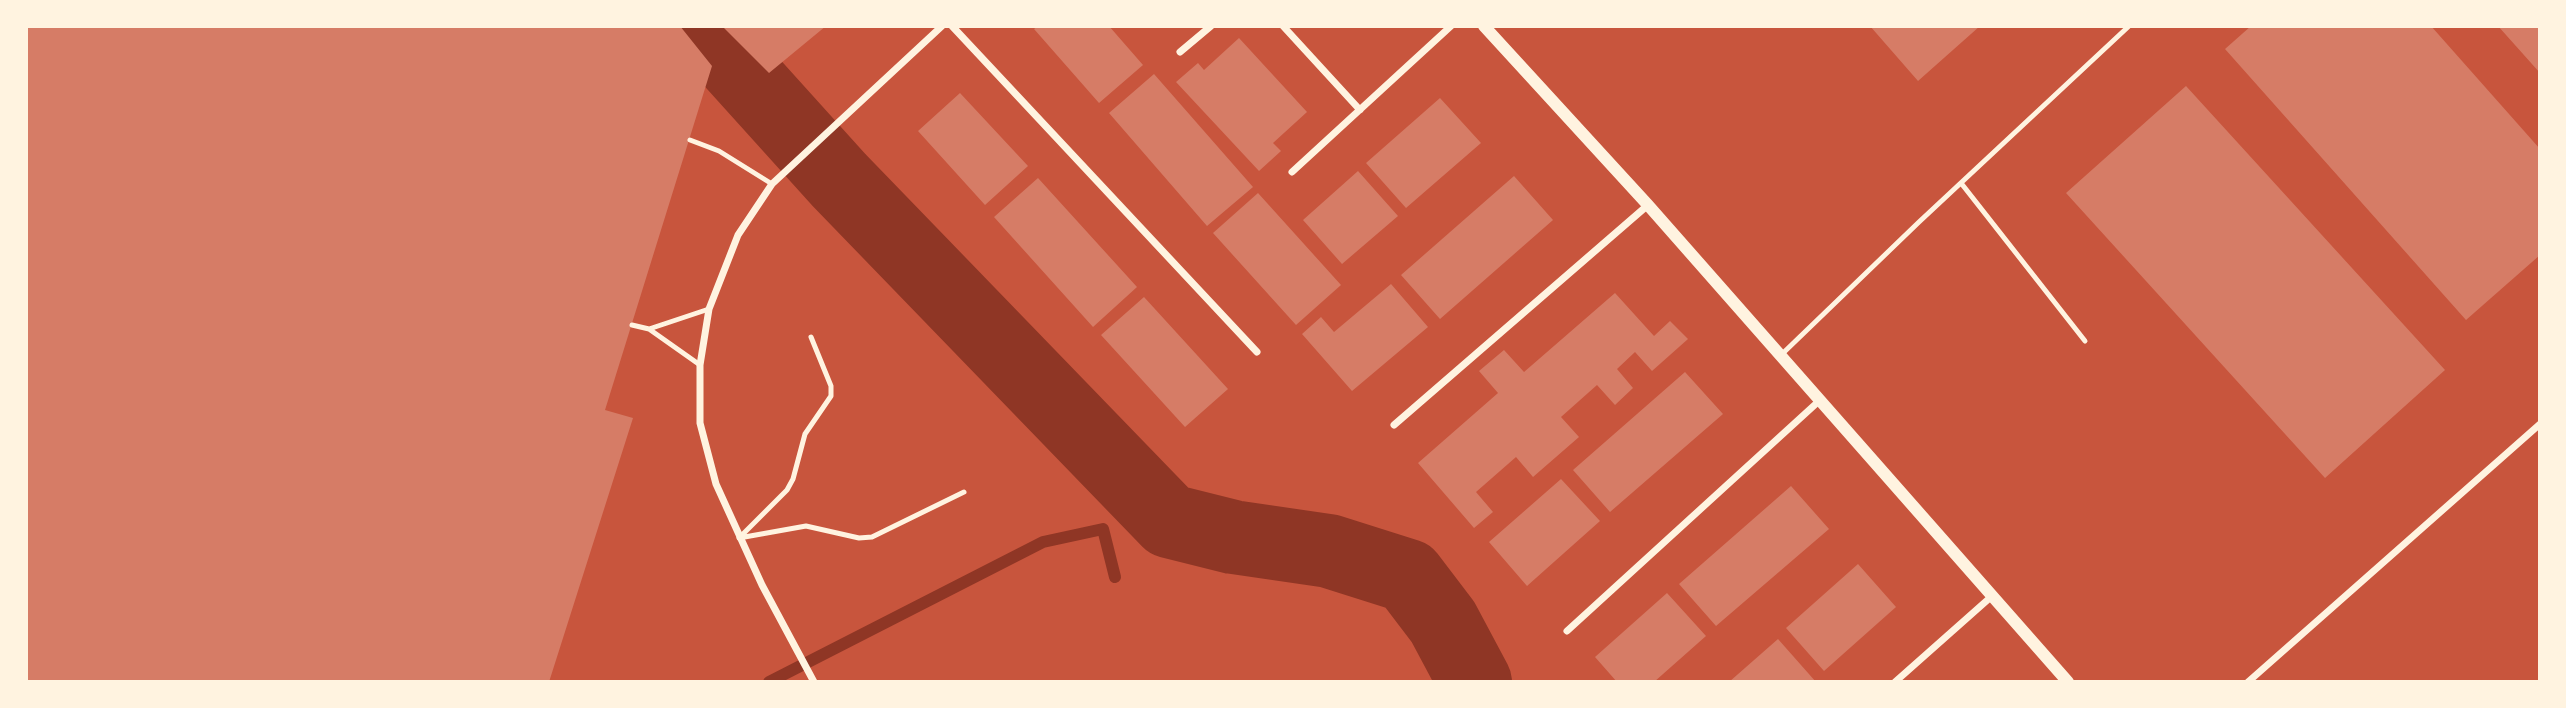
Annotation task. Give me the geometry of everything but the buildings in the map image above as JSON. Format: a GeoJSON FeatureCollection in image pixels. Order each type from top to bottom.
{"type":"FeatureCollection","features":[{"type":"Feature","properties":{"kind":"street"},"geometry":{"type":"LineString","coordinates":[[814,682],[739,538],[716,484],[700,424],[700,365],[709,309],[738,235],[772,184],[942,26]]}},
{"type":"Feature","properties":{"kind":"street"},"geometry":{"type":"LineString","coordinates":[[952,26],[1257,352]]}},
{"type":"Feature","properties":{"kind":"street"},"geometry":{"type":"LineString","coordinates":[[1181,52],[1211,26]]}},
{"type":"Feature","properties":{"kind":"street"},"geometry":{"type":"LineString","coordinates":[[1283,26],[1360,110]]}},
{"type":"Feature","properties":{"kind":"street"},"geometry":{"type":"LineString","coordinates":[[1293,172],[1451,26]]}},
{"type":"Feature","properties":{"kind":"street"},"geometry":{"type":"LineString","coordinates":[[1484,26],[1648,205],[2068,682]]}},
{"type":"Feature","properties":{"kind":"street"},"geometry":{"type":"LineString","coordinates":[[1394,425],[1648,205]]}},
{"type":"Feature","properties":{"kind":"street"},"geometry":{"type":"LineString","coordinates":[[1567,631],[1819,401]]}},
{"type":"Feature","properties":{"kind":"street"},"geometry":{"type":"LineString","coordinates":[[2248,682],[2540,424]]}},
{"type":"Feature","properties":{"kind":"street"},"geometry":{"type":"LineString","coordinates":[[1895,682],[1992,596]]}},
{"type":"Feature","properties":{"kind":"lane"},"geometry":{"type":"LineString","coordinates":[[1780,356],[2130,26]]}},
{"type":"Feature","properties":{"kind":"lane"},"geometry":{"type":"LineString","coordinates":[[690,140],[719,151],[772,184]]}},
{"type":"Feature","properties":{"kind":"lane"},"geometry":{"type":"LineString","coordinates":[[1961,183],[2085,341]]}},
{"type":"Feature","properties":{"kind":"lane"},"geometry":{"type":"LineString","coordinates":[[649,330],[709,309]]}},
{"type":"Feature","properties":{"kind":"lane"},"geometry":{"type":"LineString","coordinates":[[632,326],[649,330],[700,365]]}},
{"type":"Feature","properties":{"kind":"lane"},"geometry":{"type":"LineString","coordinates":[[739,538],[787,490],[793,479],[805,434],[831,396],[831,386],[811,337]]}},
{"type":"Feature","properties":{"kind":"lane"},"geometry":{"type":"LineString","coordinates":[[739,538],[806,526],[859,538],[872,537],[964,492]]}},
{"type":"Feature","properties":{"kind":"waterway"},"geometry":{"type":"LineString","coordinates":[[700,26],[839,180],[1169,521],[1233,537],[1329,551],[1408,576],[1443,622],[1475,682]]}},
{"type":"Feature","properties":{"kind":"waterway"},"geometry":{"type":"LineString","coordinates":[[769,682],[1043,542],[1103,529],[1115,577]]}}]}
